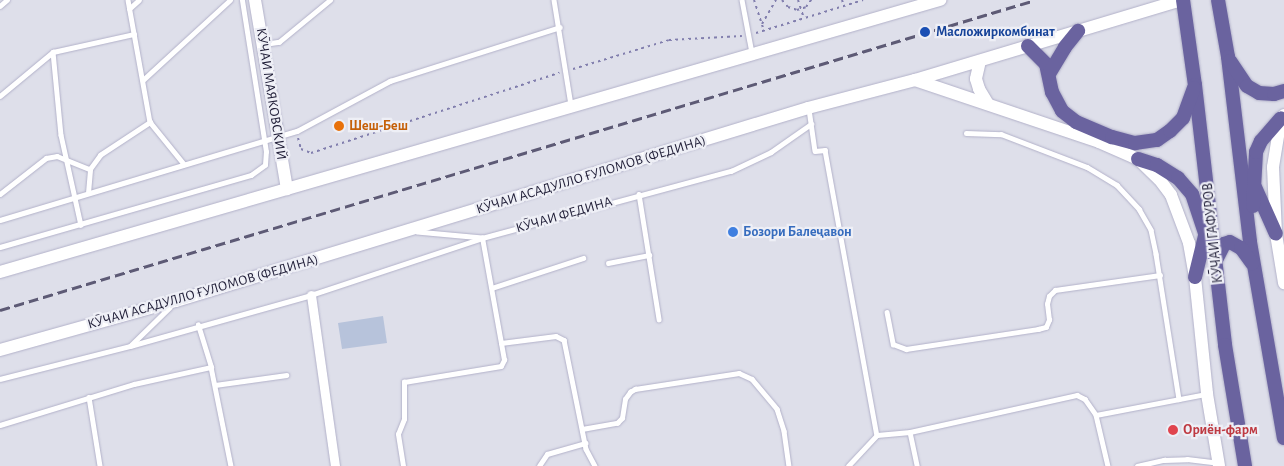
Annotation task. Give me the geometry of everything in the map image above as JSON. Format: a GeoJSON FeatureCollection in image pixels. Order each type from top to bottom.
{"type":"FeatureCollection","features":[{"type":"Feature","properties":{"kind":"main road","name":"КӮЧАИ ГАФУРОВ"},"geometry":{"type":"LineString","coordinates":[[1182,0],[1195,85],[1225,345],[1245,466]]}},
{"type":"Feature","properties":{"kind":"main road"},"geometry":{"type":"LineString","coordinates":[[1218,0],[1228,57],[1250,242],[1280,399],[1284,438]]}},
{"type":"Feature","properties":{"kind":"main road"},"geometry":{"type":"LineString","coordinates":[[1049,74],[1065,47],[1078,31]]}},
{"type":"Feature","properties":{"kind":"main road"},"geometry":{"type":"LineString","coordinates":[[1028,46],[1040,56],[1049,74],[1052,92],[1062,111],[1076,122],[1112,137],[1135,143],[1157,140],[1170,132],[1183,118],[1195,85]]}},
{"type":"Feature","properties":{"kind":"main road"},"geometry":{"type":"LineString","coordinates":[[1228,57],[1247,86],[1260,93],[1274,94],[1284,91]]}},
{"type":"Feature","properties":{"kind":"main road"},"geometry":{"type":"LineString","coordinates":[[1250,242],[1256,152],[1261,141],[1283,116]]}},
{"type":"Feature","properties":{"kind":"main road"},"geometry":{"type":"LineString","coordinates":[[1240,155],[1276,234]]}},
{"type":"Feature","properties":{"kind":"main road"},"geometry":{"type":"LineString","coordinates":[[1138,159],[1157,165],[1178,178],[1192,194],[1205,237],[1215,260]]}},
{"type":"Feature","properties":{"kind":"main road"},"geometry":{"type":"LineString","coordinates":[[1195,277],[1210,210]]}},
{"type":"Feature","properties":{"kind":"main road"},"geometry":{"type":"LineString","coordinates":[[1215,260],[1224,244],[1230,242],[1241,248],[1254,266]]}},
{"type":"Feature","properties":{"kind":"street","name":"КӮЧАИ МАЯКОВСКИЙ"},"geometry":{"type":"LineString","coordinates":[[255,0],[287,189]]}},
{"type":"Feature","properties":{"kind":"street","name":"КӮЧАИ АСАДУЛЛО ҒУЛОМОВ (ФЕДИНА)"},"geometry":{"type":"LineString","coordinates":[[0,350],[176,301],[808,108],[915,80],[1182,0]]}},
{"type":"Feature","properties":{"kind":"street"},"geometry":{"type":"LineString","coordinates":[[0,272],[935,1]]}},
{"type":"Feature","properties":{"kind":"street"},"geometry":{"type":"LineString","coordinates":[[980,61],[976,79],[979,89],[988,104]]}},
{"type":"Feature","properties":{"kind":"street"},"geometry":{"type":"LineString","coordinates":[[915,80],[1099,142],[1138,159],[1171,195],[1184,225],[1195,277],[1207,394],[1219,464]]}},
{"type":"Feature","properties":{"kind":"street"},"geometry":{"type":"LineString","coordinates":[[1283,116],[1273,167],[1276,234],[1284,283]]}},
{"type":"Feature","properties":{"kind":"street"},"geometry":{"type":"LineString","coordinates":[[311,295],[335,466]]}},
{"type":"Feature","properties":{"kind":"lane"},"geometry":{"type":"LineString","coordinates":[[0,6],[7,0]]}},
{"type":"Feature","properties":{"kind":"lane"},"geometry":{"type":"LineString","coordinates":[[128,0],[150,122],[184,164]]}},
{"type":"Feature","properties":{"kind":"lane"},"geometry":{"type":"LineString","coordinates":[[129,9],[139,0]]}},
{"type":"Feature","properties":{"kind":"lane"},"geometry":{"type":"LineString","coordinates":[[143,80],[230,0]]}},
{"type":"Feature","properties":{"kind":"lane"},"geometry":{"type":"LineString","coordinates":[[0,247],[82,226],[251,175],[265,164],[266,152],[242,0]]}},
{"type":"Feature","properties":{"kind":"lane"},"geometry":{"type":"LineString","coordinates":[[262,45],[279,42],[330,0]]}},
{"type":"Feature","properties":{"kind":"lane"},"geometry":{"type":"LineString","coordinates":[[554,0],[560,26],[572,106]]}},
{"type":"Feature","properties":{"kind":"lane"},"geometry":{"type":"LineString","coordinates":[[742,0],[753,53]]}},
{"type":"Feature","properties":{"kind":"lane"},"geometry":{"type":"LineString","coordinates":[[0,220],[297,131],[390,81],[560,26]]}},
{"type":"Feature","properties":{"kind":"lane"},"geometry":{"type":"LineString","coordinates":[[0,96],[53,52],[134,34]]}},
{"type":"Feature","properties":{"kind":"lane"},"geometry":{"type":"LineString","coordinates":[[53,52],[61,135],[82,226]]}},
{"type":"Feature","properties":{"kind":"lane"},"geometry":{"type":"LineString","coordinates":[[808,108],[816,151],[825,150],[877,435]]}},
{"type":"Feature","properties":{"kind":"lane"},"geometry":{"type":"LineString","coordinates":[[88,193],[90,169],[100,155],[150,122]]}},
{"type":"Feature","properties":{"kind":"lane","name":"КӮЧАИ ФЕДИНА"},"geometry":{"type":"LineString","coordinates":[[0,379],[130,346],[198,325],[311,295],[482,238],[731,170],[771,152],[811,124]]}},
{"type":"Feature","properties":{"kind":"lane"},"geometry":{"type":"LineString","coordinates":[[966,133],[1002,134],[1095,171],[1117,185],[1139,209],[1151,230],[1160,275],[1179,399]]}},
{"type":"Feature","properties":{"kind":"lane"},"geometry":{"type":"LineString","coordinates":[[0,194],[46,158],[57,156],[66,158],[90,169]]}},
{"type":"Feature","properties":{"kind":"lane"},"geometry":{"type":"LineString","coordinates":[[639,194],[659,319]]}},
{"type":"Feature","properties":{"kind":"lane"},"geometry":{"type":"LineString","coordinates":[[403,466],[398,434],[404,419],[404,382],[501,366],[504,360],[482,238],[406,231]]}},
{"type":"Feature","properties":{"kind":"lane"},"geometry":{"type":"LineString","coordinates":[[608,263],[649,255]]}},
{"type":"Feature","properties":{"kind":"lane"},"geometry":{"type":"LineString","coordinates":[[492,288],[583,258]]}},
{"type":"Feature","properties":{"kind":"lane"},"geometry":{"type":"LineString","coordinates":[[887,312],[894,344],[906,348],[1038,330],[1046,327],[1049,320],[1047,304],[1049,296],[1055,290],[1160,275]]}},
{"type":"Feature","properties":{"kind":"lane"},"geometry":{"type":"LineString","coordinates":[[130,346],[176,301]]}},
{"type":"Feature","properties":{"kind":"lane"},"geometry":{"type":"LineString","coordinates":[[198,325],[211,367],[232,466]]}},
{"type":"Feature","properties":{"kind":"lane"},"geometry":{"type":"LineString","coordinates":[[501,343],[556,336],[564,340],[586,449],[595,466]]}},
{"type":"Feature","properties":{"kind":"lane"},"geometry":{"type":"LineString","coordinates":[[0,425],[134,384],[211,367]]}},
{"type":"Feature","properties":{"kind":"lane"},"geometry":{"type":"LineString","coordinates":[[582,429],[617,423],[622,418],[625,399],[635,389],[739,373],[752,379],[777,409],[784,431],[789,466]]}},
{"type":"Feature","properties":{"kind":"lane"},"geometry":{"type":"LineString","coordinates":[[215,385],[286,375]]}},
{"type":"Feature","properties":{"kind":"lane"},"geometry":{"type":"LineString","coordinates":[[1096,415],[1207,394]]}},
{"type":"Feature","properties":{"kind":"lane"},"geometry":{"type":"LineString","coordinates":[[848,466],[877,435],[910,432],[1069,395],[1085,399],[1096,415],[1108,466]]}},
{"type":"Feature","properties":{"kind":"lane"},"geometry":{"type":"LineString","coordinates":[[89,397],[100,466]]}},
{"type":"Feature","properties":{"kind":"lane"},"geometry":{"type":"LineString","coordinates":[[910,432],[917,466]]}},
{"type":"Feature","properties":{"kind":"lane"},"geometry":{"type":"LineString","coordinates":[[540,466],[548,454],[585,443]]}},
{"type":"Feature","properties":{"kind":"lane"},"geometry":{"type":"LineString","coordinates":[[1137,466],[1164,460],[1187,459],[1219,464]]}},
{"type":"Feature","properties":{"kind":"path"},"geometry":{"type":"LineString","coordinates":[[754,0],[764,30]]}},
{"type":"Feature","properties":{"kind":"path"},"geometry":{"type":"LineString","coordinates":[[762,24],[776,0]]}},
{"type":"Feature","properties":{"kind":"path"},"geometry":{"type":"LineString","coordinates":[[782,0],[788,8],[802,9],[811,0]]}},
{"type":"Feature","properties":{"kind":"path"},"geometry":{"type":"LineString","coordinates":[[798,0],[804,18]]}},
{"type":"Feature","properties":{"kind":"path"},"geometry":{"type":"LineString","coordinates":[[841,0],[844,6]]}},
{"type":"Feature","properties":{"kind":"shaded area"},"geometry":{"type":"Polygon","coordinates":[[[383,316],[387,343],[342,349],[338,323],[383,316]]]}},
{"type":"Feature","properties":{"kind":"railway"},"geometry":{"type":"LineString","coordinates":[[0,310],[1035,0]]}},
{"type":"Feature","properties":{"kind":"place","name":"Масложиркомбинат"},"geometry":{"type":"Point","coordinates":[925,32]}},
{"type":"Feature","properties":{"kind":"place","name":"Шеш-Беш"},"geometry":{"type":"Point","coordinates":[339,126]}},
{"type":"Feature","properties":{"kind":"place","name":"Бозори Балеҷавон"},"geometry":{"type":"Point","coordinates":[733,232]}},
{"type":"Feature","properties":{"kind":"place","name":"Ориён-фарм"},"geometry":{"type":"Point","coordinates":[1173,430]}}]}
